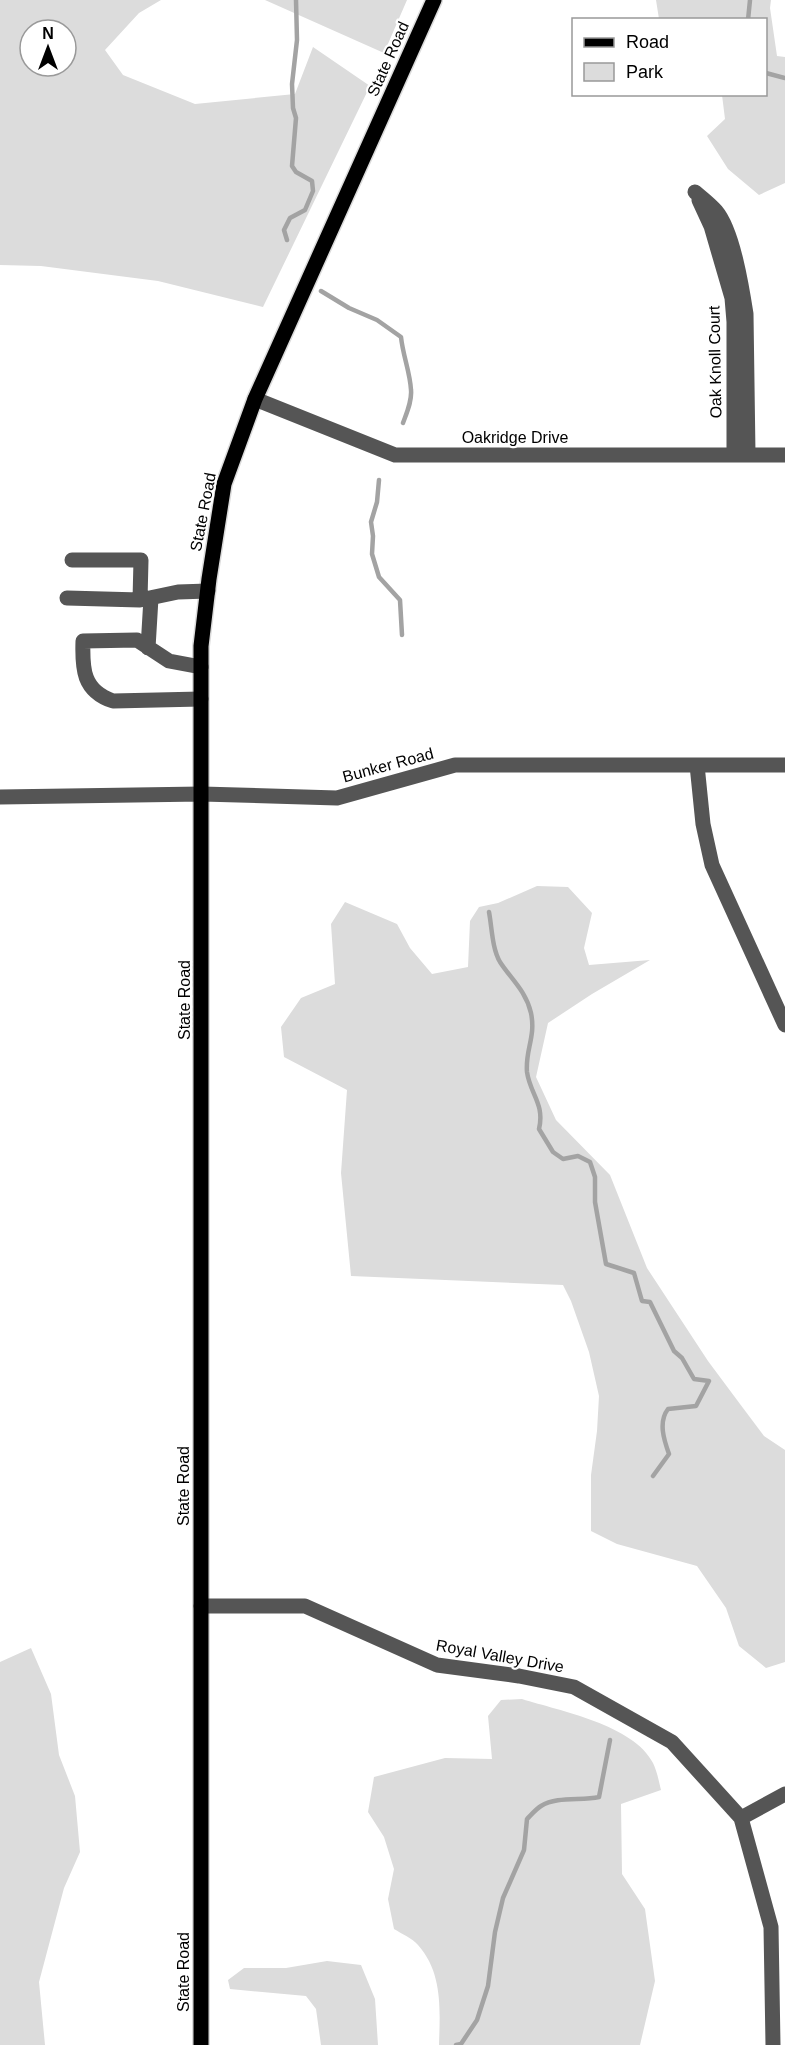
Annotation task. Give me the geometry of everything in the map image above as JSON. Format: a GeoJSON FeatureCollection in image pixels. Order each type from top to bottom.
{"type":"FeatureCollection","features":[{"type":"Feature","properties":{"kind":"main road","name":"State Road"},"geometry":{"type":"LineString","coordinates":[[201,2045],[201,646],[224,484],[255,399],[434,0]]}},
{"type":"Feature","properties":{"kind":"street","name":"Oak Knoll Court"},"geometry":{"type":"LineString","coordinates":[[695,192],[717,212],[727,232],[746,314],[741,454],[732,298],[711,226],[695,192]]}},
{"type":"Feature","properties":{"kind":"street","name":"Oakridge Drive"},"geometry":{"type":"LineString","coordinates":[[255,399],[395,455],[785,454]]}},
{"type":"Feature","properties":{"kind":"street"},"geometry":{"type":"LineString","coordinates":[[72,560],[141,561],[146,599],[148,648]]}},
{"type":"Feature","properties":{"kind":"street"},"geometry":{"type":"LineString","coordinates":[[67,598],[146,599],[178,591],[208,591]]}},
{"type":"Feature","properties":{"kind":"street"},"geometry":{"type":"LineString","coordinates":[[201,668],[169,661],[137,640],[83,641],[82,661],[86,679],[99,697],[112,702],[201,699]]}},
{"type":"Feature","properties":{"kind":"street","name":"Bunker Road"},"geometry":{"type":"LineString","coordinates":[[0,797],[202,794],[337,798],[455,765],[785,765]]}},
{"type":"Feature","properties":{"kind":"street"},"geometry":{"type":"LineString","coordinates":[[697,765],[703,824],[712,865],[785,1025]]}},
{"type":"Feature","properties":{"kind":"street","name":"Royal Valley Drive"},"geometry":{"type":"LineString","coordinates":[[201,1606],[305,1606],[437,1665],[519,1676],[574,1687],[672,1742],[741,1818],[771,1927],[773,2045]]}},
{"type":"Feature","properties":{"kind":"street"},"geometry":{"type":"LineString","coordinates":[[741,1818],[785,1794]]}},
{"type":"Feature","properties":{"kind":"green space"},"geometry":{"type":"Polygon","coordinates":[[[0,0],[161,0],[139,13],[105,50],[123,75],[195,104],[295,94],[313,47],[370,86],[263,307],[158,281],[41,266],[0,265],[0,0]]]}},
{"type":"Feature","properties":{"kind":"green space"},"geometry":{"type":"Polygon","coordinates":[[[265,0],[407,0],[384,53],[265,0]]]}},
{"type":"Feature","properties":{"kind":"green space"},"geometry":{"type":"Polygon","coordinates":[[[656,0],[771,0],[770,8],[777,56],[785,57],[785,183],[759,195],[728,169],[707,136],[725,119],[722,96],[767,96],[767,18],[659,18],[656,0]]]}},
{"type":"Feature","properties":{"kind":"green space"},"geometry":{"type":"Polygon","coordinates":[[[537,886],[568,887],[592,913],[584,948],[589,965],[650,960],[548,1023],[536,1077],[556,1120],[610,1175],[647,1268],[708,1361],[764,1436],[785,1450],[785,1662],[766,1668],[739,1646],[726,1608],[697,1566],[617,1544],[591,1531],[591,1475],[599,1396],[589,1352],[563,1285],[351,1276],[341,1173],[347,1090],[284,1057],[281,1027],[301,998],[335,984],[331,924],[345,902],[397,924],[410,948],[432,974],[468,967],[470,921],[479,907],[498,903],[537,886]]]}},
{"type":"Feature","properties":{"kind":"green space"},"geometry":{"type":"Polygon","coordinates":[[[31,1648],[51,1694],[59,1755],[75,1796],[80,1852],[64,1888],[39,1982],[45,2045],[0,2045],[0,1662],[31,1648]]]}},
{"type":"Feature","properties":{"kind":"green space"},"geometry":{"type":"Polygon","coordinates":[[[522,1699],[595,1721],[613,1729],[643,1750],[656,1769],[661,1790],[621,1804],[622,1874],[645,1909],[655,1981],[640,2045],[439,2045],[438,1992],[432,1968],[416,1943],[394,1929],[388,1899],[394,1869],[384,1837],[368,1812],[374,1777],[445,1758],[492,1759],[488,1716],[501,1700],[522,1699]]]}},
{"type":"Feature","properties":{"kind":"green space"},"geometry":{"type":"Polygon","coordinates":[[[327,1961],[361,1965],[375,1999],[378,2045],[321,2045],[316,2009],[306,1996],[230,1989],[228,1980],[244,1968],[286,1968],[327,1961]]]}},
{"type":"Feature","properties":{"kind":"waterway"},"geometry":{"type":"LineString","coordinates":[[287,240],[284,230],[290,218],[305,210],[313,191],[312,181],[296,172],[292,166],[296,118],[293,108],[292,84],[297,40],[296,0]]}},
{"type":"Feature","properties":{"kind":"waterway"},"geometry":{"type":"LineString","coordinates":[[748,18],[750,0]]}},
{"type":"Feature","properties":{"kind":"waterway"},"geometry":{"type":"LineString","coordinates":[[767,73],[785,78]]}},
{"type":"Feature","properties":{"kind":"waterway"},"geometry":{"type":"LineString","coordinates":[[321,291],[349,308],[377,320],[401,337],[411,394],[403,423]]}},
{"type":"Feature","properties":{"kind":"waterway"},"geometry":{"type":"LineString","coordinates":[[379,480],[377,502],[371,522],[372,554],[379,577],[400,600],[402,635]]}},
{"type":"Feature","properties":{"kind":"waterway"},"geometry":{"type":"LineString","coordinates":[[489,912],[497,956],[522,992],[531,1013],[532,1029],[527,1072],[539,1106],[539,1129],[553,1152],[563,1159],[578,1156],[590,1162],[595,1177],[595,1202],[606,1264],[634,1273],[642,1301],[650,1302],[674,1351],[682,1358],[694,1379],[709,1381],[696,1406],[668,1409],[665,1414],[663,1431],[669,1454],[653,1476]]}},
{"type":"Feature","properties":{"kind":"waterway"},"geometry":{"type":"LineString","coordinates":[[456,2045],[461,2044],[477,2020],[488,1986],[495,1932],[503,1898],[524,1850],[527,1819],[539,1807],[547,1803],[599,1797],[610,1740]]}}]}
